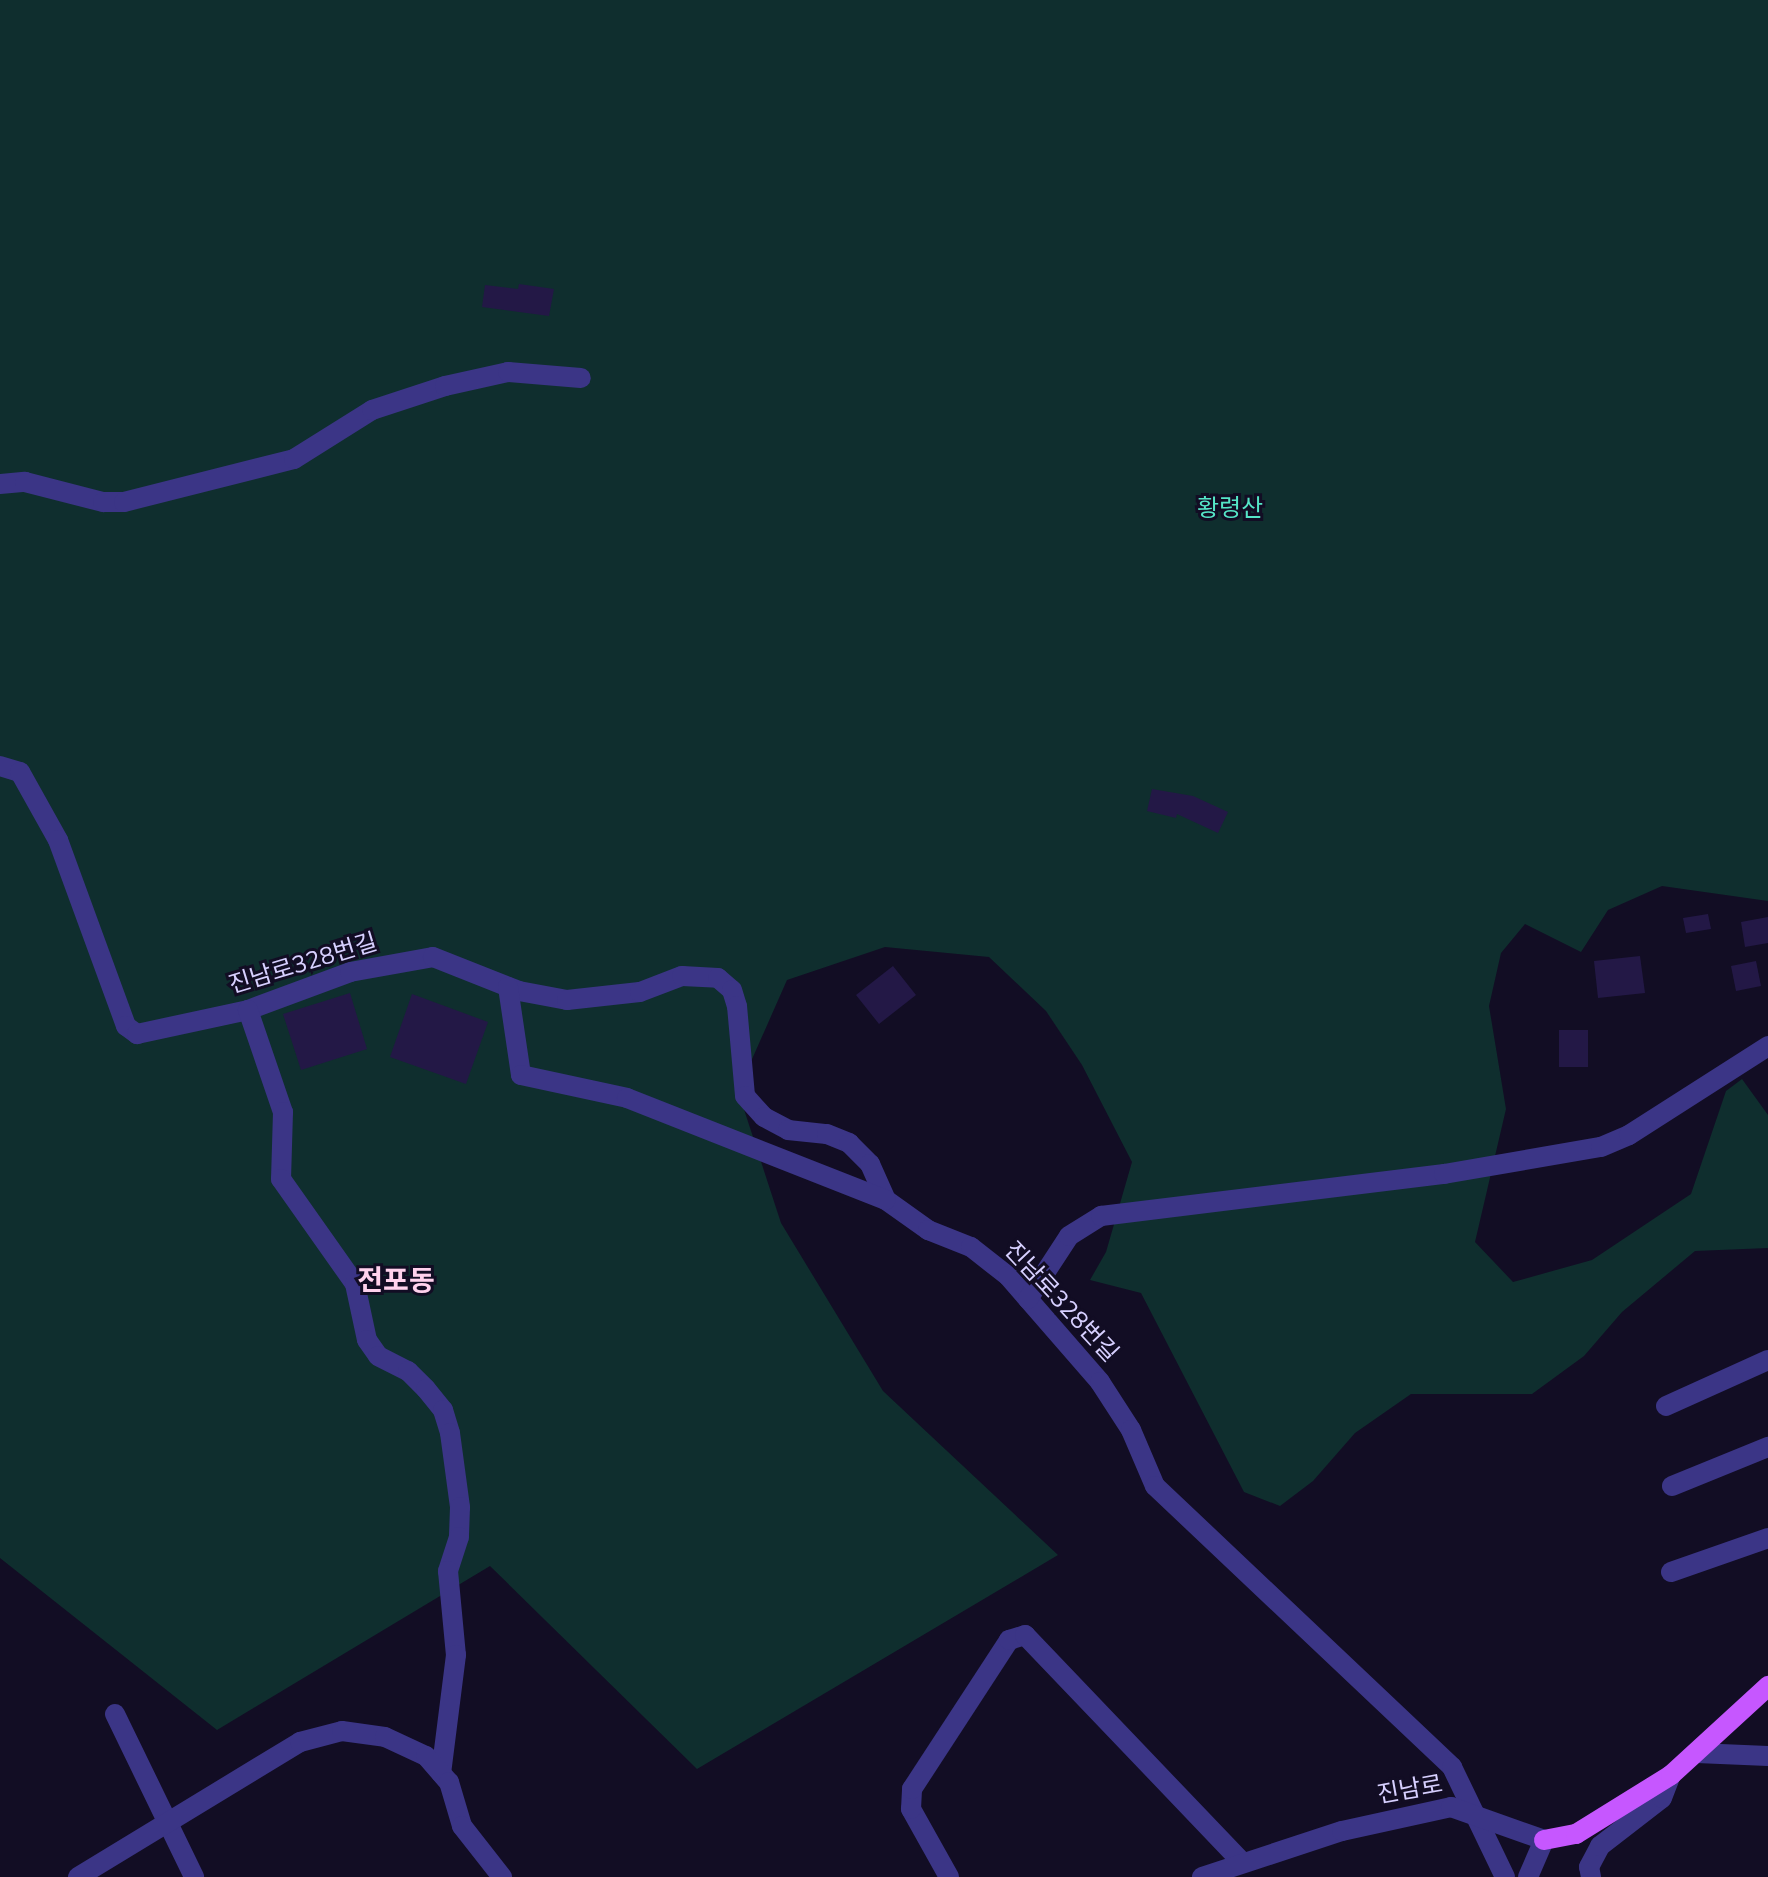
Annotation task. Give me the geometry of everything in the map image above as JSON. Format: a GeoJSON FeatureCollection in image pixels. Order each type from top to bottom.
{"type":"FeatureCollection","features":[{"type":"Feature","properties":{"kind":"main road"},"geometry":{"type":"LineString","coordinates":[[1544,1840],[1576,1834],[1671,1775],[1768,1686]]}},
{"type":"Feature","properties":{"kind":"street"},"geometry":{"type":"LineString","coordinates":[[0,484],[25,482],[103,502],[124,502],[294,459],[372,410],[445,386],[508,372],[581,378]]}},
{"type":"Feature","properties":{"kind":"street","name":"진남로328번길"},"geometry":{"type":"LineString","coordinates":[[0,766],[20,772],[58,840],[126,1026],[137,1034],[248,1010],[350,972],[433,957],[508,987],[567,1000],[640,992],[682,976],[718,978],[732,990],[737,1006],[745,1096],[764,1117],[788,1130],[827,1134],[849,1143],[870,1164],[886,1200],[928,1230],[971,1247],[1028,1299],[1100,1382],[1131,1430],[1155,1486],[1452,1767],[1468,1810],[1505,1877]]}},
{"type":"Feature","properties":{"kind":"street"},"geometry":{"type":"LineString","coordinates":[[508,987],[521,1075],[627,1098],[886,1200]]}},
{"type":"Feature","properties":{"kind":"street"},"geometry":{"type":"LineString","coordinates":[[248,1010],[283,1112],[281,1179],[355,1284],[367,1340],[378,1356],[408,1371],[426,1389],[443,1410],[450,1433],[460,1507],[459,1537],[448,1571],[456,1655],[441,1773]]}},
{"type":"Feature","properties":{"kind":"street"},"geometry":{"type":"LineString","coordinates":[[1028,1299],[1069,1236],[1101,1216],[1403,1175],[1444,1174],[1601,1147],[1629,1135],[1768,1046]]}},
{"type":"Feature","properties":{"kind":"street"},"geometry":{"type":"LineString","coordinates":[[1666,1406],[1768,1360]]}},
{"type":"Feature","properties":{"kind":"street"},"geometry":{"type":"LineString","coordinates":[[1672,1486],[1768,1447]]}},
{"type":"Feature","properties":{"kind":"street"},"geometry":{"type":"LineString","coordinates":[[1671,1572],[1768,1538]]}},
{"type":"Feature","properties":{"kind":"street"},"geometry":{"type":"LineString","coordinates":[[949,1877],[911,1809],[912,1789],[1009,1640],[1025,1635],[1243,1863]]}},
{"type":"Feature","properties":{"kind":"street"},"geometry":{"type":"LineString","coordinates":[[115,1714],[194,1877]]}},
{"type":"Feature","properties":{"kind":"street"},"geometry":{"type":"LineString","coordinates":[[78,1877],[167,1819],[300,1742],[342,1731],[385,1737],[426,1756],[441,1773],[462,1826],[502,1877]]}},
{"type":"Feature","properties":{"kind":"street"},"geometry":{"type":"LineString","coordinates":[[1697,1753],[1768,1756]]}},
{"type":"Feature","properties":{"kind":"street"},"geometry":{"type":"LineString","coordinates":[[1591,1877],[1589,1867],[1600,1846],[1662,1798],[1671,1775]]}},
{"type":"Feature","properties":{"kind":"street","name":"진남로"},"geometry":{"type":"LineString","coordinates":[[1202,1877],[1419,1811],[1468,1810],[1513,1833],[1544,1840]]}},
{"type":"Feature","properties":{"kind":"street"},"geometry":{"type":"LineString","coordinates":[[1528,1877],[1544,1840]]}},
{"type":"Feature","properties":{"kind":"green space","name":"황령산"},"geometry":{"type":"Polygon","coordinates":[[[0,0],[1768,0],[1768,901],[1662,886],[1608,910],[1581,952],[1525,924],[1501,953],[1489,1006],[1506,1109],[1475,1242],[1513,1282],[1592,1260],[1691,1194],[1726,1091],[1742,1079],[1768,1115],[1768,1248],[1695,1251],[1622,1312],[1584,1356],[1532,1394],[1411,1394],[1355,1433],[1313,1481],[1280,1506],[1244,1492],[1141,1293],[1090,1280],[1106,1252],[1132,1162],[1082,1065],[1046,1011],[989,957],[885,947],[787,980],[738,1091],[781,1223],[883,1391],[1058,1555],[697,1769],[490,1566],[217,1730],[0,1558],[0,0]]]}},
{"type":"Feature","properties":{"kind":"building"},"geometry":{"type":"Polygon","coordinates":[[[519,284],[554,289],[549,316],[482,307],[485,285],[518,289],[519,284]]]}},
{"type":"Feature","properties":{"kind":"building"},"geometry":{"type":"Polygon","coordinates":[[[1152,789],[1193,796],[1228,812],[1218,833],[1177,814],[1176,818],[1147,811],[1152,789]]]}},
{"type":"Feature","properties":{"kind":"building"},"geometry":{"type":"Polygon","coordinates":[[[1708,914],[1711,929],[1686,933],[1683,918],[1708,914]]]}},
{"type":"Feature","properties":{"kind":"building"},"geometry":{"type":"Polygon","coordinates":[[[1768,917],[1768,943],[1745,947],[1741,922],[1768,917]]]}},
{"type":"Feature","properties":{"kind":"building"},"geometry":{"type":"Polygon","coordinates":[[[1640,956],[1645,993],[1598,998],[1594,961],[1640,956]]]}},
{"type":"Feature","properties":{"kind":"building"},"geometry":{"type":"Polygon","coordinates":[[[1756,961],[1761,986],[1736,991],[1731,966],[1756,961]]]}},
{"type":"Feature","properties":{"kind":"building"},"geometry":{"type":"Polygon","coordinates":[[[893,966],[916,995],[879,1024],[856,995],[893,966]]]}},
{"type":"Feature","properties":{"kind":"building"},"geometry":{"type":"Polygon","coordinates":[[[350,993],[367,1049],[301,1070],[283,1014],[350,993]]]}},
{"type":"Feature","properties":{"kind":"building"},"geometry":{"type":"Polygon","coordinates":[[[412,994],[488,1022],[466,1084],[390,1057],[412,994]]]}},
{"type":"Feature","properties":{"kind":"building"},"geometry":{"type":"Polygon","coordinates":[[[1559,1030],[1588,1030],[1588,1067],[1559,1067],[1559,1030]]]}},
{"type":"Feature","properties":{"kind":"district","name":"전포동"},"geometry":{"type":"Point","coordinates":[396,1281]}}]}
